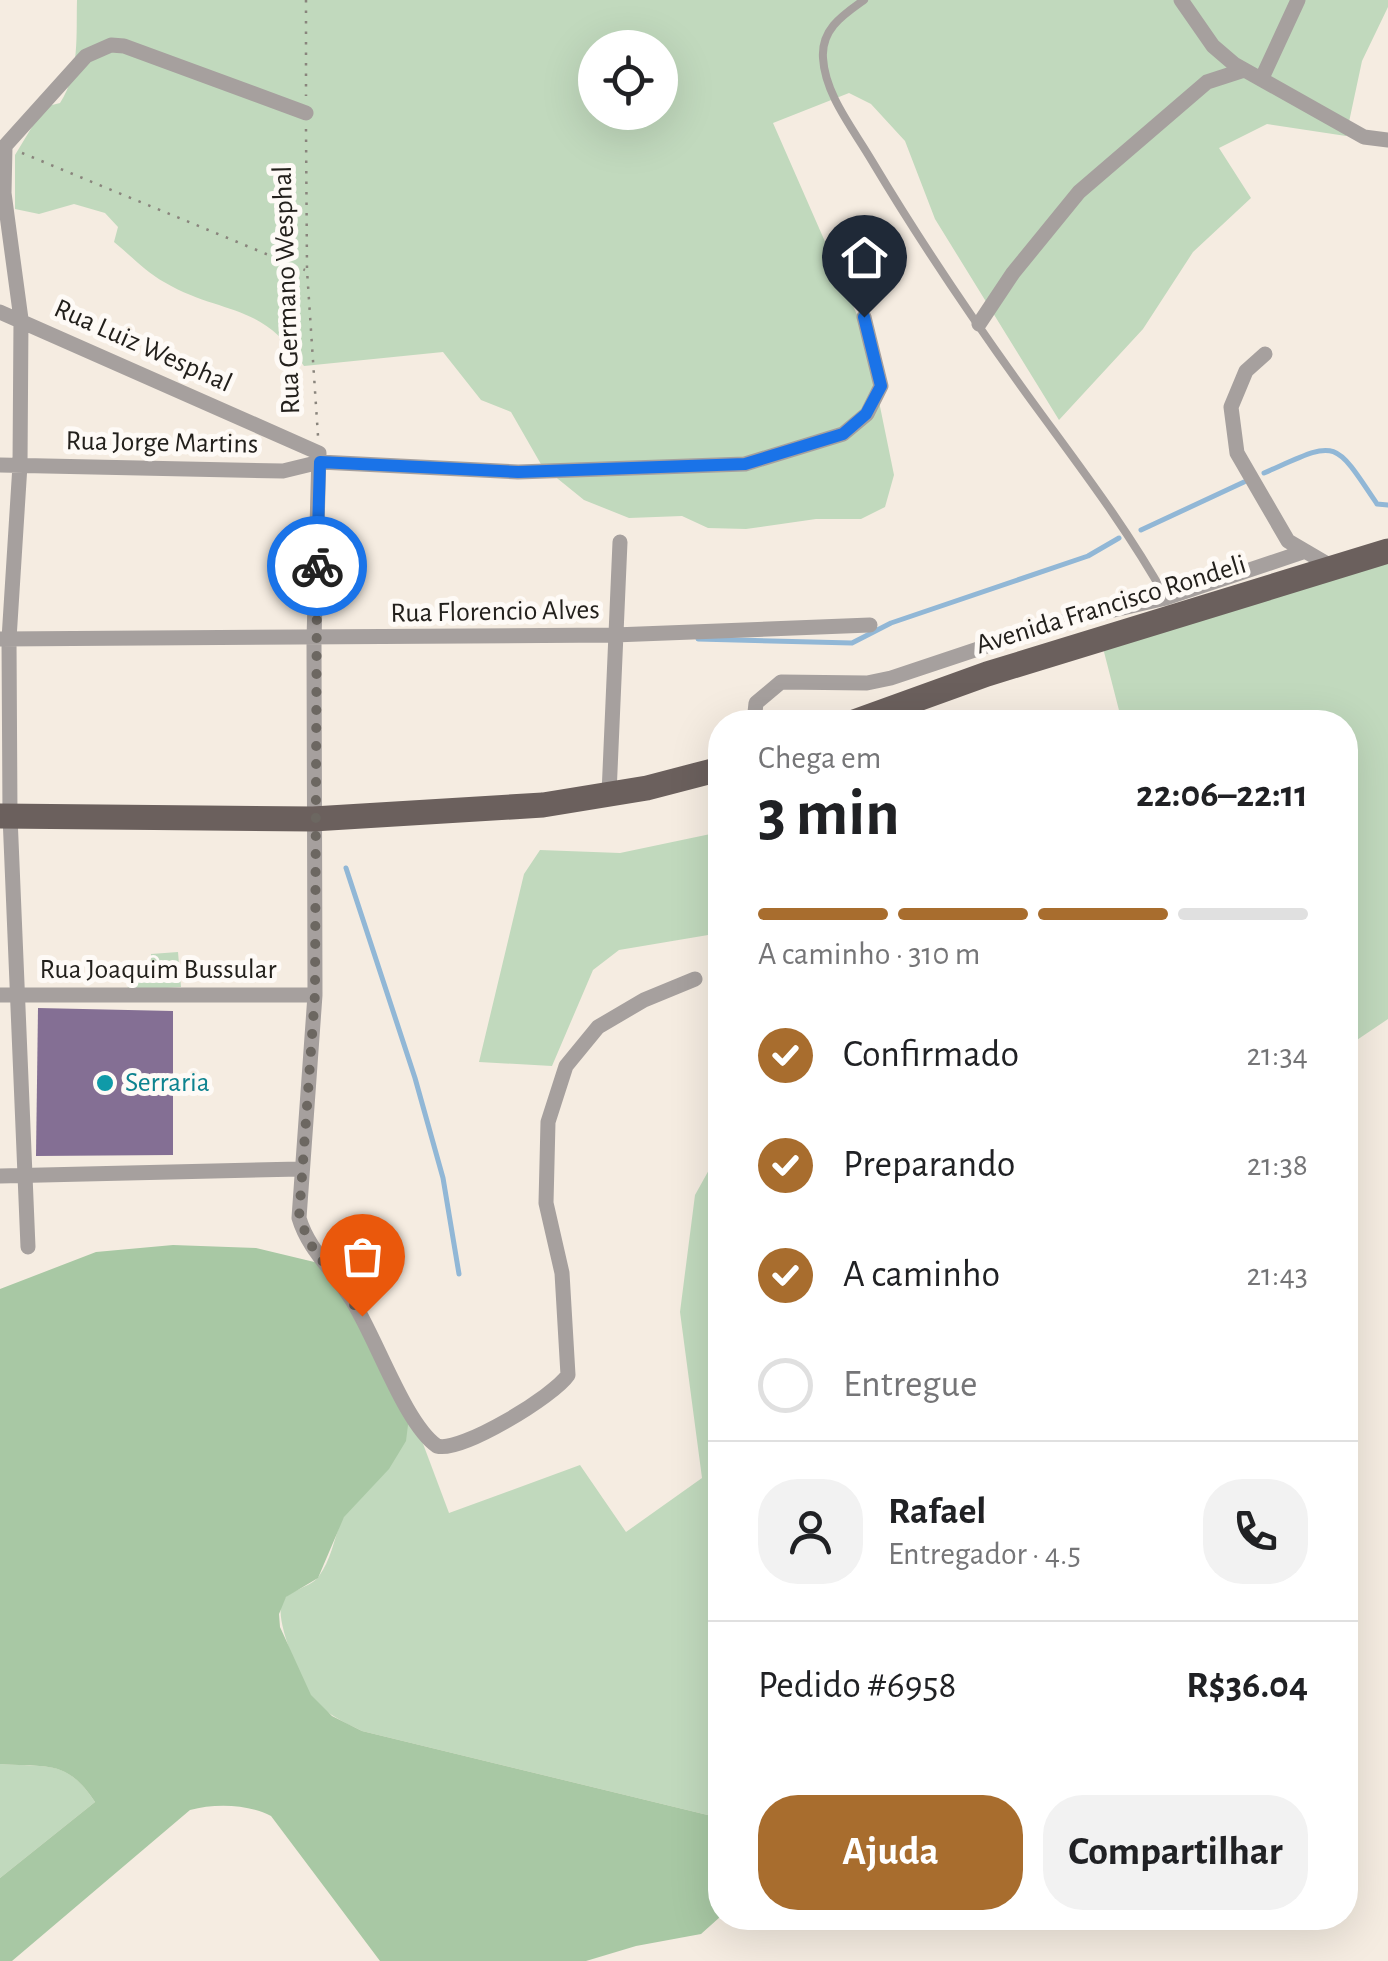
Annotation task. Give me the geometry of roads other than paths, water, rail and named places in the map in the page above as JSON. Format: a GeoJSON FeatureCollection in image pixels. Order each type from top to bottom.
{"type":"FeatureCollection","features":[{"type":"Feature","properties":{"kind":"main road","name":"Avenida Francisco Rondeli"},"geometry":{"type":"LineString","coordinates":[[887,710],[987,674],[1388,550]]}},
{"type":"Feature","properties":{"kind":"main road"},"geometry":{"type":"LineString","coordinates":[[5,816],[313,819],[543,805],[708,772]]}},
{"type":"Feature","properties":{"kind":"street"},"geometry":{"type":"LineString","coordinates":[[1180,0],[1213,46],[1244,70],[1364,137],[1388,140]]}},
{"type":"Feature","properties":{"kind":"street"},"geometry":{"type":"LineString","coordinates":[[1262,78],[1298,0]]}},
{"type":"Feature","properties":{"kind":"street"},"geometry":{"type":"LineString","coordinates":[[28,1247],[8,994],[5,639],[20,465],[21,319],[4,193],[3,145],[86,56],[111,45],[124,46],[306,113]]}},
{"type":"Feature","properties":{"kind":"street"},"geometry":{"type":"LineString","coordinates":[[1208,82],[1213,46]]}},
{"type":"Feature","properties":{"kind":"street"},"geometry":{"type":"LineString","coordinates":[[979,324],[1013,273],[1080,192],[1208,82],[1244,70]]}},
{"type":"Feature","properties":{"kind":"street","name":"Rua Luiz Wesphal"},"geometry":{"type":"LineString","coordinates":[[0,312],[320,457]]}},
{"type":"Feature","properties":{"kind":"street","name":"Rua Jorge Martins"},"geometry":{"type":"LineString","coordinates":[[0,465],[283,471],[320,457],[518,472],[745,464],[843,434],[866,414],[881,386],[864,317]]}},
{"type":"Feature","properties":{"kind":"street"},"geometry":{"type":"LineString","coordinates":[[1265,354],[1246,371],[1236,392],[1231,430],[1246,473],[1288,541],[1334,568]]}},
{"type":"Feature","properties":{"kind":"street"},"geometry":{"type":"LineString","coordinates":[[320,457],[314,639],[315,994],[299,1218],[303,1232],[362,1316],[429,1440],[445,1448],[453,1446],[559,1389],[568,1375],[562,1273],[546,1202],[548,1122],[566,1066],[598,1027],[644,1000],[695,978]]}},
{"type":"Feature","properties":{"kind":"street"},"geometry":{"type":"LineString","coordinates":[[609,794],[620,542]]}},
{"type":"Feature","properties":{"kind":"street"},"geometry":{"type":"LineString","coordinates":[[755,710],[756,703],[781,682],[867,683],[891,678],[1053,624],[1166,598],[1303,552]]}},
{"type":"Feature","properties":{"kind":"street","name":"Rua Florencio Alves"},"geometry":{"type":"LineString","coordinates":[[5,639],[614,635],[870,626]]}},
{"type":"Feature","properties":{"kind":"street","name":"Rua Joaquim Bussular"},"geometry":{"type":"LineString","coordinates":[[8,994],[315,994]]}},
{"type":"Feature","properties":{"kind":"street"},"geometry":{"type":"LineString","coordinates":[[0,1176],[300,1169]]}},
{"type":"Feature","properties":{"kind":"lane"},"geometry":{"type":"LineString","coordinates":[[864,0],[830,28],[823,45],[829,84],[907,220],[1102,494],[1166,598]]}},
{"type":"Feature","properties":{"kind":"waterway"},"geometry":{"type":"LineString","coordinates":[[1264,473],[1306,455],[1331,451],[1351,466],[1377,504],[1388,505]]}},
{"type":"Feature","properties":{"kind":"waterway"},"geometry":{"type":"LineString","coordinates":[[1141,530],[1244,482]]}},
{"type":"Feature","properties":{"kind":"waterway"},"geometry":{"type":"LineString","coordinates":[[698,639],[852,643],[891,623],[1088,556],[1119,538]]}},
{"type":"Feature","properties":{"kind":"waterway"},"geometry":{"type":"LineString","coordinates":[[346,868],[415,1078],[443,1178],[459,1274]]}},
{"type":"Feature","properties":{"kind":"place","name":"Serraria"},"geometry":{"type":"Point","coordinates":[105,1083]}}]}
